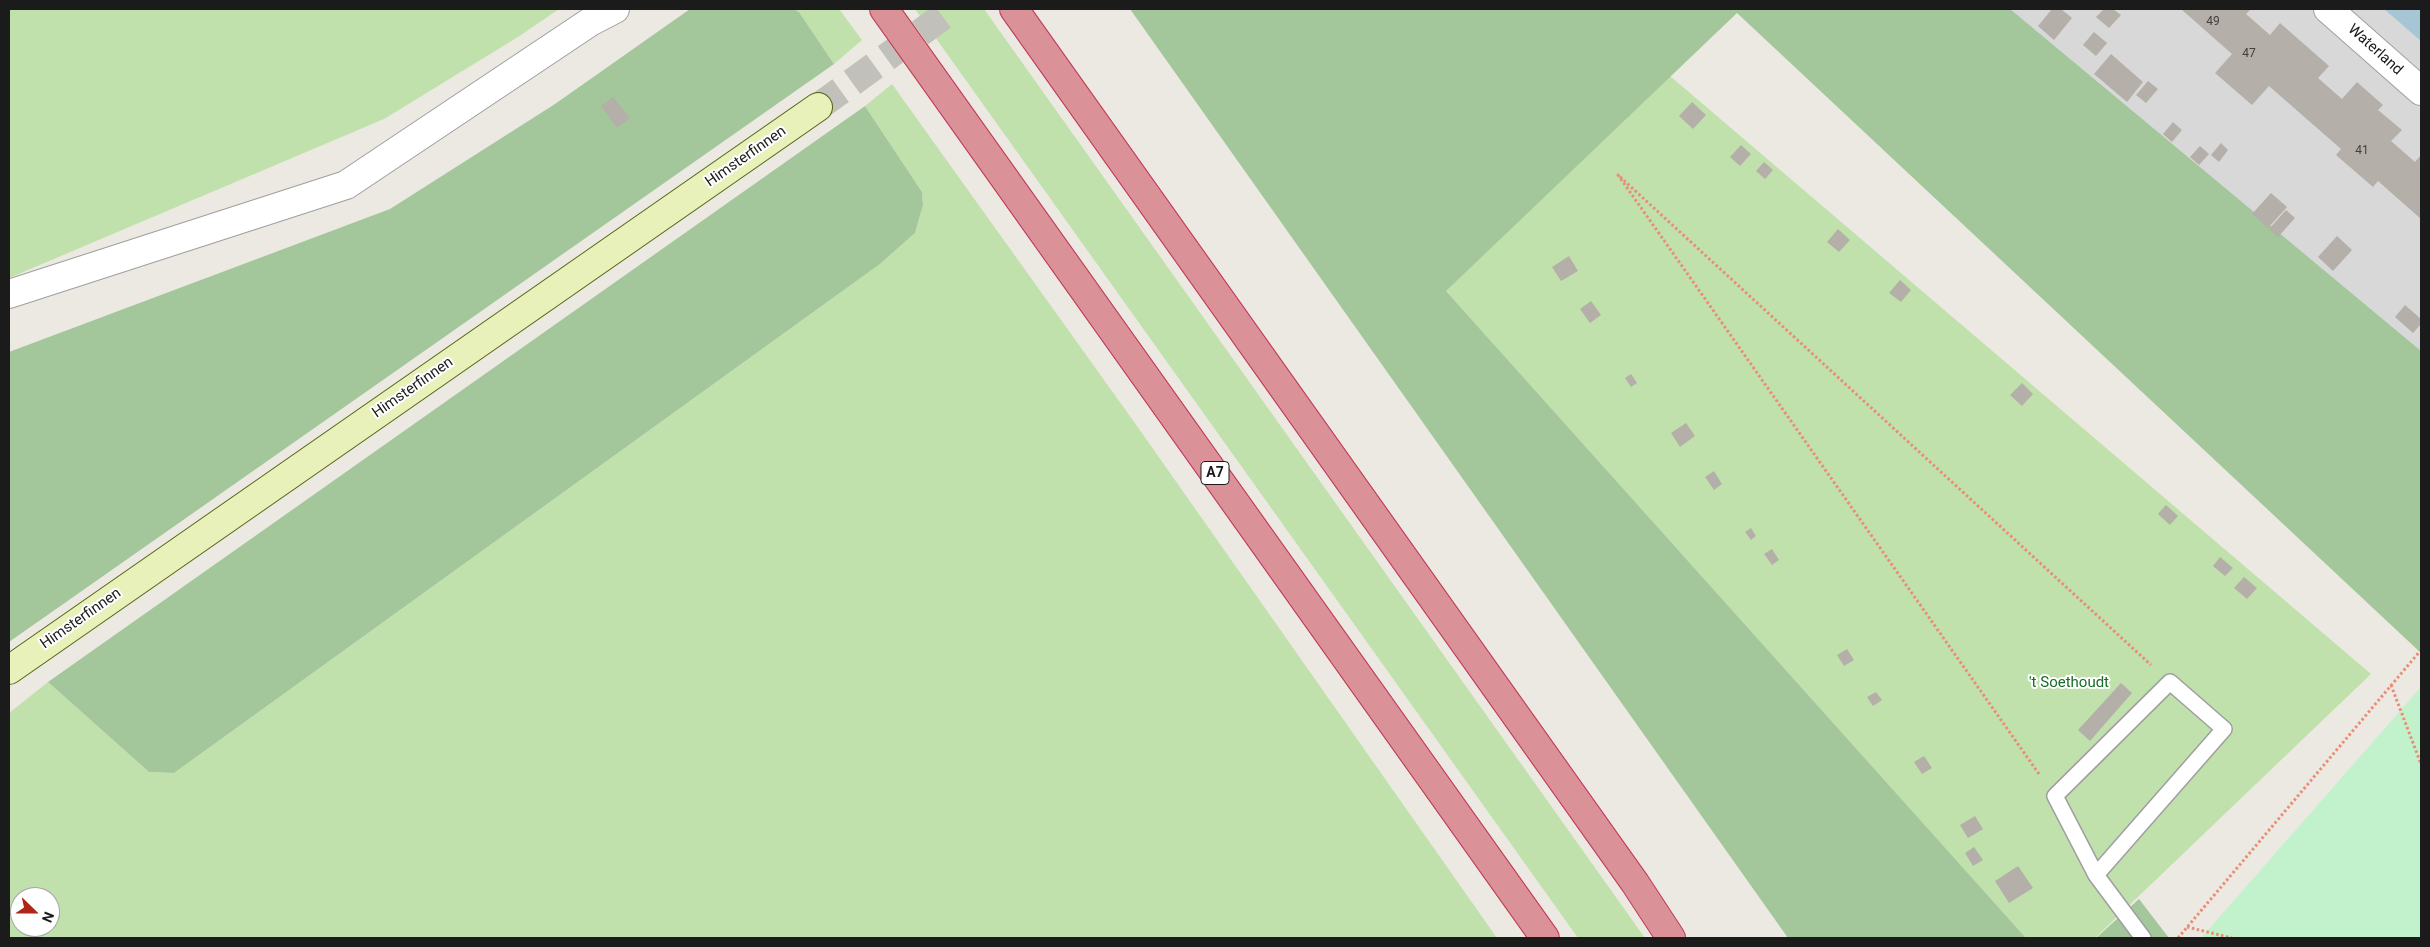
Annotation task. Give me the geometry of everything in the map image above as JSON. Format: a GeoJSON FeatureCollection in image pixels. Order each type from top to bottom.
{"type":"FeatureCollection","features":[{"type":"Feature","properties":{"kind":"highway","name":"A7"},"geometry":{"type":"LineString","coordinates":[[884,9],[1545,938]]}},
{"type":"Feature","properties":{"kind":"highway"},"geometry":{"type":"LineString","coordinates":[[1014,9],[1623,866],[1671,938]]}},
{"type":"Feature","properties":{"kind":"street"},"geometry":{"type":"LineString","coordinates":[[9,294],[346,185],[590,22],[615,9]]}},
{"type":"Feature","properties":{"kind":"street","name":"Waterland"},"geometry":{"type":"LineString","coordinates":[[2328,9],[2421,91]]}},
{"type":"Feature","properties":{"kind":"street","name":"Himsterfinnen"},"geometry":{"type":"LineString","coordinates":[[9,670],[818,107]]}},
{"type":"Feature","properties":{"kind":"lane"},"geometry":{"type":"LineString","coordinates":[[2096,875],[2224,729],[2170,682],[2055,796],[2096,875],[2144,938]]}},
{"type":"Feature","properties":{"kind":"path"},"geometry":{"type":"LineString","coordinates":[[2055,796],[1618,175],[2170,682]]}},
{"type":"Feature","properties":{"kind":"path"},"geometry":{"type":"LineString","coordinates":[[2178,938],[2421,650]]}},
{"type":"Feature","properties":{"kind":"path"},"geometry":{"type":"LineString","coordinates":[[2391,686],[2421,764]]}},
{"type":"Feature","properties":{"kind":"path"},"geometry":{"type":"LineString","coordinates":[[2187,927],[2232,938]]}},
{"type":"Feature","properties":{"kind":"shaded area"},"geometry":{"type":"Polygon","coordinates":[[[1949,9],[2421,9],[2421,419],[1949,9]]]}},
{"type":"Feature","properties":{"kind":"green space"},"geometry":{"type":"Polygon","coordinates":[[[9,9],[559,9],[518,37],[384,119],[9,278],[9,9]]]}},
{"type":"Feature","properties":{"kind":"green space"},"geometry":{"type":"Polygon","coordinates":[[[690,9],[794,9],[799,12],[834,64],[9,642],[9,352],[390,209],[555,104],[690,9]]]}},
{"type":"Feature","properties":{"kind":"green space"},"geometry":{"type":"Polygon","coordinates":[[[794,9],[839,9],[862,40],[834,64],[799,12],[794,9]]]}},
{"type":"Feature","properties":{"kind":"green space"},"geometry":{"type":"Polygon","coordinates":[[[915,9],[984,9],[1645,938],[1578,938],[915,9]]]}},
{"type":"Feature","properties":{"kind":"green space"},"geometry":{"type":"Polygon","coordinates":[[[1130,9],[2010,9],[2421,351],[2421,653],[1737,13],[1446,291],[2026,938],[1788,938],[1130,9]]]}},
{"type":"Feature","properties":{"kind":"green space","name":"'t Soethoudt"},"geometry":{"type":"Polygon","coordinates":[[[1663,70],[2371,674],[2095,938],[2026,938],[1446,291],[1663,70]]]}},
{"type":"Feature","properties":{"kind":"green space"},"geometry":{"type":"Polygon","coordinates":[[[892,84],[1137,426],[1497,938],[9,938],[9,713],[48,682],[149,772],[174,773],[880,264],[915,233],[923,205],[922,192],[865,106],[892,84]]]}},
{"type":"Feature","properties":{"kind":"green space"},"geometry":{"type":"Polygon","coordinates":[[[865,106],[922,192],[923,205],[915,233],[880,264],[174,773],[149,772],[48,682],[865,106]]]}},
{"type":"Feature","properties":{"kind":"green space"},"geometry":{"type":"Polygon","coordinates":[[[2421,687],[2421,938],[2201,938],[2421,687]]]}},
{"type":"Feature","properties":{"kind":"green space"},"geometry":{"type":"Polygon","coordinates":[[[2139,899],[2169,938],[2096,938],[2139,899]]]}},
{"type":"Feature","properties":{"kind":"water"},"geometry":{"type":"Polygon","coordinates":[[[2384,9],[2421,9],[2421,41],[2384,9]]]}},
{"type":"Feature","properties":{"kind":"building"},"geometry":{"type":"Polygon","coordinates":[[[2052,9],[2061,9],[2072,18],[2054,40],[2038,26],[2052,9]]]}},
{"type":"Feature","properties":{"kind":"building"},"geometry":{"type":"Polygon","coordinates":[[[2104,9],[2113,9],[2121,15],[2109,28],[2096,17],[2104,9]]]}},
{"type":"Feature","properties":{"kind":"building"},"geometry":{"type":"Polygon","coordinates":[[[2181,9],[2251,9],[2246,14],[2270,35],[2280,23],[2329,66],[2318,78],[2342,99],[2357,82],[2383,105],[2378,110],[2402,130],[2391,141],[2415,162],[2421,155],[2421,219],[2378,181],[2373,187],[2336,155],[2341,149],[2269,86],[2252,105],[2215,73],[2232,54],[2181,9]]]}},
{"type":"Feature","properties":{"kind":"building"},"geometry":{"type":"Polygon","coordinates":[[[2094,32],[2107,43],[2096,56],[2083,45],[2094,32]]]}},
{"type":"Feature","properties":{"kind":"building"},"geometry":{"type":"Polygon","coordinates":[[[2111,54],[2143,82],[2127,102],[2094,74],[2111,54]]]}},
{"type":"Feature","properties":{"kind":"building"},"geometry":{"type":"Polygon","coordinates":[[[2148,81],[2158,89],[2146,103],[2136,95],[2148,81]]]}},
{"type":"Feature","properties":{"kind":"building"},"geometry":{"type":"Polygon","coordinates":[[[613,97],[630,118],[617,128],[601,106],[613,97]]]}},
{"type":"Feature","properties":{"kind":"building"},"geometry":{"type":"Polygon","coordinates":[[[1692,102],[1706,115],[1693,129],[1679,116],[1692,102]]]}},
{"type":"Feature","properties":{"kind":"building"},"geometry":{"type":"Polygon","coordinates":[[[2173,122],[2182,130],[2172,142],[2163,134],[2173,122]]]}},
{"type":"Feature","properties":{"kind":"building"},"geometry":{"type":"Polygon","coordinates":[[[2221,143],[2228,150],[2219,162],[2211,155],[2221,143]]]}},
{"type":"Feature","properties":{"kind":"building"},"geometry":{"type":"Polygon","coordinates":[[[1741,145],[1751,154],[1740,166],[1730,157],[1741,145]]]}},
{"type":"Feature","properties":{"kind":"building"},"geometry":{"type":"Polygon","coordinates":[[[2200,146],[2209,154],[2199,165],[2190,157],[2200,146]]]}},
{"type":"Feature","properties":{"kind":"building"},"geometry":{"type":"Polygon","coordinates":[[[1764,162],[1773,170],[1765,179],[1756,171],[1764,162]]]}},
{"type":"Feature","properties":{"kind":"building"},"geometry":{"type":"Polygon","coordinates":[[[2271,193],[2287,207],[2268,228],[2252,214],[2271,193]]]}},
{"type":"Feature","properties":{"kind":"building"},"geometry":{"type":"Polygon","coordinates":[[[2286,210],[2295,218],[2278,237],[2269,229],[2286,210]]]}},
{"type":"Feature","properties":{"kind":"building"},"geometry":{"type":"Polygon","coordinates":[[[1838,229],[1850,240],[1839,252],[1827,242],[1838,229]]]}},
{"type":"Feature","properties":{"kind":"building"},"geometry":{"type":"Polygon","coordinates":[[[2337,236],[2352,250],[2333,271],[2318,257],[2337,236]]]}},
{"type":"Feature","properties":{"kind":"building"},"geometry":{"type":"Polygon","coordinates":[[[1569,256],[1578,271],[1561,281],[1552,267],[1569,256]]]}},
{"type":"Feature","properties":{"kind":"building"},"geometry":{"type":"Polygon","coordinates":[[[1900,280],[1911,290],[1901,302],[1889,293],[1900,280]]]}},
{"type":"Feature","properties":{"kind":"building"},"geometry":{"type":"Polygon","coordinates":[[[1591,301],[1601,315],[1590,323],[1580,309],[1591,301]]]}},
{"type":"Feature","properties":{"kind":"building"},"geometry":{"type":"Polygon","coordinates":[[[2405,305],[2421,319],[2421,324],[2413,333],[2395,317],[2405,305]]]}},
{"type":"Feature","properties":{"kind":"building"},"geometry":{"type":"Polygon","coordinates":[[[1631,374],[1637,383],[1631,387],[1625,378],[1631,374]]]}},
{"type":"Feature","properties":{"kind":"building"},"geometry":{"type":"Polygon","coordinates":[[[2022,383],[2033,394],[2022,406],[2010,395],[2022,383]]]}},
{"type":"Feature","properties":{"kind":"building"},"geometry":{"type":"Polygon","coordinates":[[[1686,423],[1695,436],[1680,447],[1671,433],[1686,423]]]}},
{"type":"Feature","properties":{"kind":"building"},"geometry":{"type":"Polygon","coordinates":[[[1714,471],[1722,484],[1714,490],[1705,477],[1714,471]]]}},
{"type":"Feature","properties":{"kind":"building"},"geometry":{"type":"Polygon","coordinates":[[[2166,505],[2178,516],[2170,525],[2158,514],[2166,505]]]}},
{"type":"Feature","properties":{"kind":"building"},"geometry":{"type":"Polygon","coordinates":[[[1751,528],[1756,536],[1751,540],[1745,532],[1751,528]]]}},
{"type":"Feature","properties":{"kind":"building"},"geometry":{"type":"Polygon","coordinates":[[[1772,549],[1779,560],[1772,565],[1764,554],[1772,549]]]}},
{"type":"Feature","properties":{"kind":"building"},"geometry":{"type":"Polygon","coordinates":[[[2220,557],[2233,568],[2225,576],[2213,566],[2220,557]]]}},
{"type":"Feature","properties":{"kind":"building"},"geometry":{"type":"Polygon","coordinates":[[[2244,577],[2257,588],[2247,599],[2234,588],[2244,577]]]}},
{"type":"Feature","properties":{"kind":"building"},"geometry":{"type":"Polygon","coordinates":[[[1847,649],[1854,660],[1844,666],[1837,655],[1847,649]]]}},
{"type":"Feature","properties":{"kind":"building"},"geometry":{"type":"Polygon","coordinates":[[[2121,683],[2132,693],[2090,741],[2078,730],[2121,683]]]}},
{"type":"Feature","properties":{"kind":"building"},"geometry":{"type":"Polygon","coordinates":[[[1876,692],[1882,700],[1873,706],[1867,697],[1876,692]]]}},
{"type":"Feature","properties":{"kind":"building"},"geometry":{"type":"Polygon","coordinates":[[[1924,756],[1932,768],[1922,774],[1914,762],[1924,756]]]}},
{"type":"Feature","properties":{"kind":"building"},"geometry":{"type":"Polygon","coordinates":[[[1975,816],[1983,829],[1968,838],[1960,825],[1975,816]]]}},
{"type":"Feature","properties":{"kind":"building"},"geometry":{"type":"Polygon","coordinates":[[[1974,847],[1983,860],[1973,866],[1965,853],[1974,847]]]}},
{"type":"Feature","properties":{"kind":"building"},"geometry":{"type":"Polygon","coordinates":[[[2018,866],[2033,888],[2009,903],[1995,881],[2018,866]]]}},
{"type":"Feature","properties":{"kind":"tunnel"},"geometry":{"type":"LineString","coordinates":[[818,107],[953,9]]}}]}
